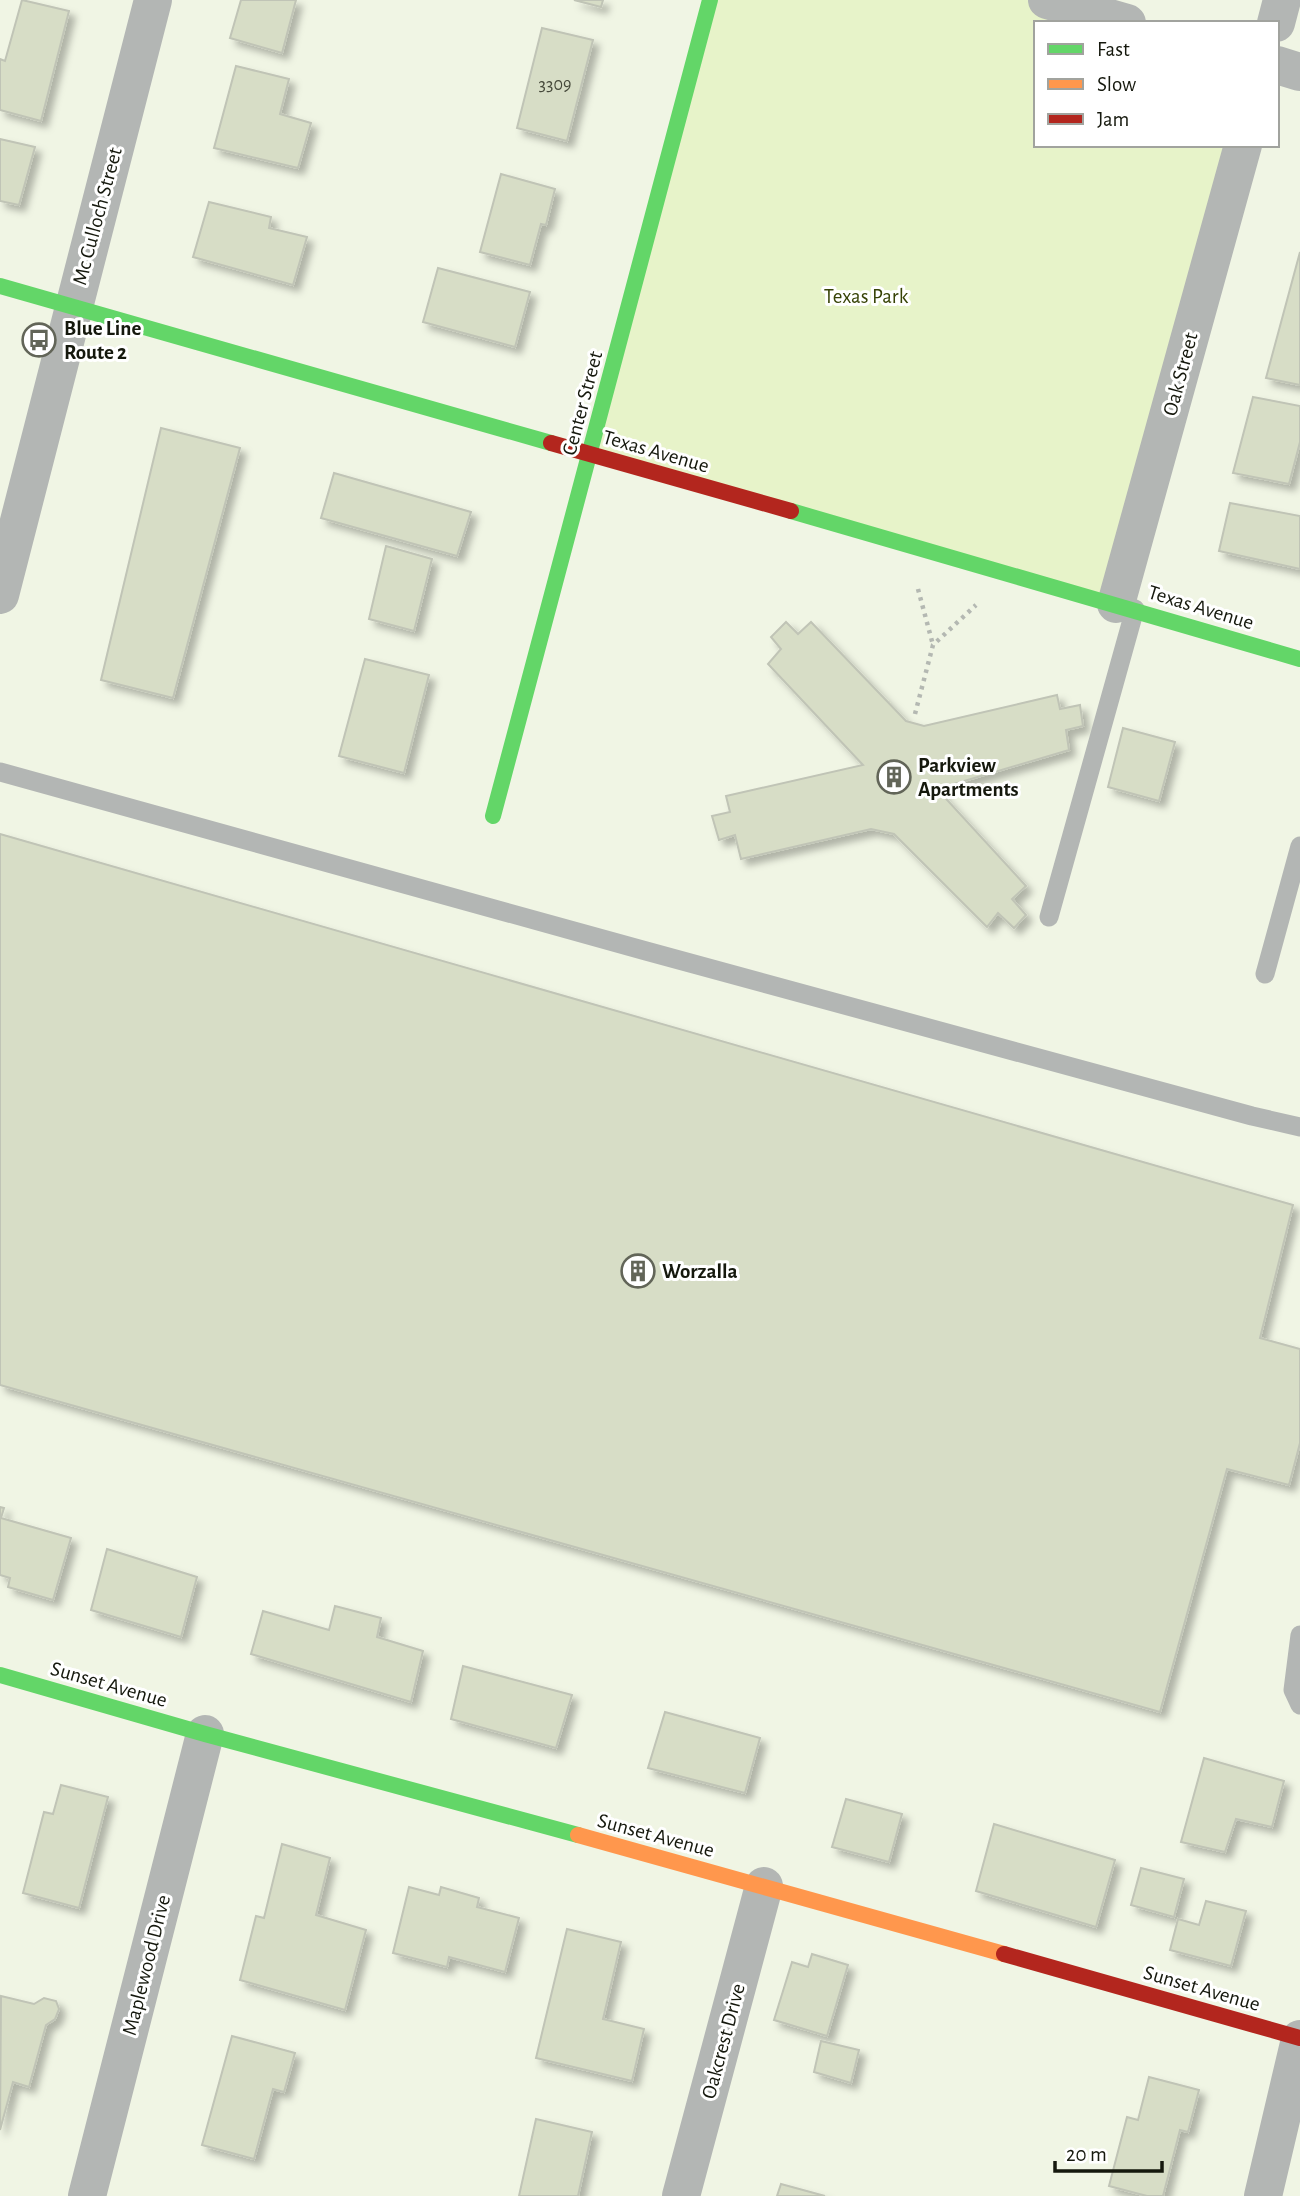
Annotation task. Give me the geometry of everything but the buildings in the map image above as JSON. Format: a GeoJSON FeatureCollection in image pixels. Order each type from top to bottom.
{"type":"FeatureCollection","features":[{"type":"Feature","properties":{"kind":"street","name":"Mc Culloch Street"},"geometry":{"type":"LineString","coordinates":[[0,595],[153,0]]}},
{"type":"Feature","properties":{"kind":"street","name":"Center Street"},"geometry":{"type":"LineString","coordinates":[[493,816],[710,0]]}},
{"type":"Feature","properties":{"kind":"street"},"geometry":{"type":"LineString","coordinates":[[1047,0],[1120,21]]}},
{"type":"Feature","properties":{"kind":"street"},"geometry":{"type":"LineString","coordinates":[[1277,21],[1282,0]]}},
{"type":"Feature","properties":{"kind":"street"},"geometry":{"type":"LineString","coordinates":[[1279,66],[1300,72]]}},
{"type":"Feature","properties":{"kind":"street","name":"Oak Street"},"geometry":{"type":"LineString","coordinates":[[1125,606],[1242,147]]}},
{"type":"Feature","properties":{"kind":"street","name":"Texas Avenue"},"geometry":{"type":"LineString","coordinates":[[0,286],[1125,606],[1300,659]]}},
{"type":"Feature","properties":{"kind":"street","name":"Sunset Avenue"},"geometry":{"type":"LineString","coordinates":[[0,1675],[205,1734],[764,1886],[1300,2038]]}},
{"type":"Feature","properties":{"kind":"street","name":"Maplewood Drive"},"geometry":{"type":"LineString","coordinates":[[87,2196],[205,1734]]}},
{"type":"Feature","properties":{"kind":"street","name":"Oakcrest Drive"},"geometry":{"type":"LineString","coordinates":[[681,2196],[764,1886]]}},
{"type":"Feature","properties":{"kind":"street"},"geometry":{"type":"LineString","coordinates":[[1263,2196],[1300,2038]]}},
{"type":"Feature","properties":{"kind":"lane"},"geometry":{"type":"LineString","coordinates":[[1049,917],[1125,606]]}},
{"type":"Feature","properties":{"kind":"lane"},"geometry":{"type":"LineString","coordinates":[[0,772],[646,951],[1300,1127]]}},
{"type":"Feature","properties":{"kind":"lane"},"geometry":{"type":"LineString","coordinates":[[1265,974],[1300,846]]}},
{"type":"Feature","properties":{"kind":"lane"},"geometry":{"type":"LineString","coordinates":[[1300,1636],[1293,1690],[1300,1705]]}},
{"type":"Feature","properties":{"kind":"path"},"geometry":{"type":"LineString","coordinates":[[915,714],[933,645],[918,589]]}},
{"type":"Feature","properties":{"kind":"path"},"geometry":{"type":"LineString","coordinates":[[933,645],[976,605]]}},
{"type":"Feature","properties":{"kind":"green space","name":"Texas Park"},"geometry":{"type":"Polygon","coordinates":[[[710,0],[1047,0],[1120,21],[1034,21],[1034,147],[1242,147],[1116,604],[590,454],[710,0]]]}},
{"type":"Feature","properties":{"kind":"traffic: fast"},"geometry":{"type":"LineString","coordinates":[[493,816],[710,0]]}},
{"type":"Feature","properties":{"kind":"traffic: fast"},"geometry":{"type":"LineString","coordinates":[[0,286],[551,443]]}},
{"type":"Feature","properties":{"kind":"traffic: fast"},"geometry":{"type":"LineString","coordinates":[[791,511],[1300,659]]}},
{"type":"Feature","properties":{"kind":"traffic: fast"},"geometry":{"type":"LineString","coordinates":[[0,1675],[205,1734],[578,1835]]}},
{"type":"Feature","properties":{"kind":"traffic: slow"},"geometry":{"type":"LineString","coordinates":[[578,1835],[1004,1954]]}},
{"type":"Feature","properties":{"kind":"traffic: jam"},"geometry":{"type":"LineString","coordinates":[[551,443],[791,511]]}},
{"type":"Feature","properties":{"kind":"traffic: jam"},"geometry":{"type":"LineString","coordinates":[[1004,1954],[1300,2038]]}},
{"type":"Feature","properties":{"kind":"place","name":"Blue Line Route 2"},"geometry":{"type":"Point","coordinates":[39,340]}},
{"type":"Feature","properties":{"kind":"place","name":"Parkview Apartments"},"geometry":{"type":"Point","coordinates":[894,777]}},
{"type":"Feature","properties":{"kind":"place","name":"Worzalla"},"geometry":{"type":"Point","coordinates":[638,1271]}}]}
